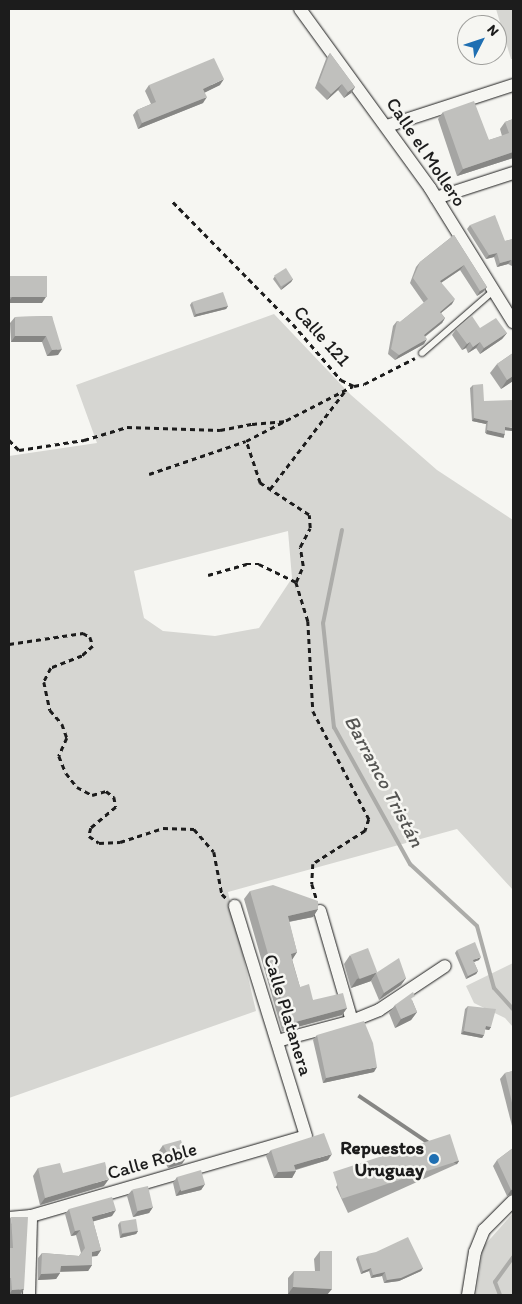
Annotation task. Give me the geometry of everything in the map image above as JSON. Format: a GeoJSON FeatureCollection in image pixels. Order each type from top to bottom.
{"type":"FeatureCollection","features":[{"type":"Feature","properties":{"kind":"street","name":"Calle el Mollero"},"geometry":{"type":"LineString","coordinates":[[300,9],[387,126],[436,198],[492,292],[513,322]]}},
{"type":"Feature","properties":{"kind":"street"},"geometry":{"type":"LineString","coordinates":[[387,126],[513,85]]}},
{"type":"Feature","properties":{"kind":"street"},"geometry":{"type":"LineString","coordinates":[[436,198],[513,172]]}},
{"type":"Feature","properties":{"kind":"street","name":"Calle Platanera"},"geometry":{"type":"LineString","coordinates":[[235,906],[306,1136]]}},
{"type":"Feature","properties":{"kind":"street"},"geometry":{"type":"LineString","coordinates":[[320,911],[352,1021]]}},
{"type":"Feature","properties":{"kind":"street"},"geometry":{"type":"LineString","coordinates":[[277,1041],[352,1021],[380,1010],[445,966]]}},
{"type":"Feature","properties":{"kind":"street","name":"Calle Roble"},"geometry":{"type":"LineString","coordinates":[[9,1218],[31,1216],[306,1136]]}},
{"type":"Feature","properties":{"kind":"street"},"geometry":{"type":"LineString","coordinates":[[468,1295],[475,1252],[484,1230],[513,1201]]}},
{"type":"Feature","properties":{"kind":"street"},"geometry":{"type":"LineString","coordinates":[[29,1295],[31,1216]]}},
{"type":"Feature","properties":{"kind":"lane"},"geometry":{"type":"LineString","coordinates":[[422,353],[492,292]]}},
{"type":"Feature","properties":{"kind":"path","name":"Calle 121"},"geometry":{"type":"LineString","coordinates":[[173,202],[293,324],[340,380],[354,386],[364,384],[422,353]]}},
{"type":"Feature","properties":{"kind":"path"},"geometry":{"type":"LineString","coordinates":[[149,474],[246,441],[289,421],[354,386]]}},
{"type":"Feature","properties":{"kind":"path"},"geometry":{"type":"LineString","coordinates":[[270,489],[346,390]]}},
{"type":"Feature","properties":{"kind":"path"},"geometry":{"type":"LineString","coordinates":[[9,440],[19,450],[84,440],[127,427],[220,430],[252,424],[289,421]]}},
{"type":"Feature","properties":{"kind":"path"},"geometry":{"type":"LineString","coordinates":[[246,441],[260,482],[309,515],[310,528],[300,547],[303,566],[296,582],[308,621],[313,711],[369,820],[366,831],[313,864],[312,884],[320,911]]}},
{"type":"Feature","properties":{"kind":"path"},"geometry":{"type":"LineString","coordinates":[[208,575],[246,564],[259,564],[296,582]]}},
{"type":"Feature","properties":{"kind":"path"},"geometry":{"type":"LineString","coordinates":[[9,644],[83,633],[90,637],[93,646],[82,656],[51,668],[44,682],[50,710],[62,724],[67,738],[59,756],[66,773],[77,787],[92,795],[106,791],[114,797],[116,807],[91,828],[89,836],[99,843],[120,842],[163,828],[194,829],[214,852],[222,894],[235,906]]}},
{"type":"Feature","properties":{"kind":"shaded area"},"geometry":{"type":"Polygon","coordinates":[[[496,9],[513,9],[513,59],[511,59],[507,46],[507,15],[498,15],[496,9]]]}},
{"type":"Feature","properties":{"kind":"shaded area"},"geometry":{"type":"Polygon","coordinates":[[[274,314],[351,395],[437,470],[513,520],[513,890],[457,829],[228,892],[256,1011],[9,1098],[9,456],[97,443],[76,385],[274,314]],[[288,531],[134,571],[144,618],[163,631],[215,636],[259,628],[292,578],[288,531]]]}},
{"type":"Feature","properties":{"kind":"shaded area"},"geometry":{"type":"Polygon","coordinates":[[[513,963],[513,1027],[505,1018],[474,1003],[466,986],[513,963]]]}},
{"type":"Feature","properties":{"kind":"shaded area"},"geometry":{"type":"Polygon","coordinates":[[[513,1213],[513,1295],[476,1295],[483,1247],[513,1213]]]}},
{"type":"Feature","properties":{"kind":"building"},"geometry":{"type":"Polygon","coordinates":[[[330,53],[355,87],[348,92],[342,84],[331,94],[319,82],[330,53]]]}},
{"type":"Feature","properties":{"kind":"building"},"geometry":{"type":"Polygon","coordinates":[[[214,58],[224,79],[203,89],[207,97],[142,123],[137,110],[156,102],[149,85],[214,58]]]}},
{"type":"Feature","properties":{"kind":"building"},"geometry":{"type":"Polygon","coordinates":[[[474,101],[489,140],[509,133],[505,122],[513,119],[513,152],[463,169],[443,112],[474,101]]]}},
{"type":"Feature","properties":{"kind":"building"},"geometry":{"type":"Polygon","coordinates":[[[495,215],[505,241],[513,239],[513,261],[500,263],[497,253],[489,255],[470,225],[495,215]]]}},
{"type":"Feature","properties":{"kind":"building"},"geometry":{"type":"Polygon","coordinates":[[[454,235],[487,287],[480,291],[464,265],[440,281],[455,299],[440,312],[445,318],[424,335],[427,339],[399,355],[391,349],[397,321],[400,322],[428,299],[413,278],[420,262],[454,235]]]}},
{"type":"Feature","properties":{"kind":"building"},"geometry":{"type":"Polygon","coordinates":[[[286,268],[293,279],[281,286],[274,275],[286,268]]]}},
{"type":"Feature","properties":{"kind":"building"},"geometry":{"type":"Polygon","coordinates":[[[10,276],[47,276],[47,297],[10,297],[10,276]]]}},
{"type":"Feature","properties":{"kind":"building"},"geometry":{"type":"Polygon","coordinates":[[[223,292],[228,306],[196,314],[192,302],[223,292]]]}},
{"type":"Feature","properties":{"kind":"building"},"geometry":{"type":"Polygon","coordinates":[[[52,316],[62,349],[52,350],[46,336],[15,336],[15,317],[52,316]]]}},
{"type":"Feature","properties":{"kind":"building"},"geometry":{"type":"Polygon","coordinates":[[[472,316],[480,328],[496,318],[507,333],[484,348],[480,342],[473,347],[470,342],[467,344],[456,329],[472,316]]]}},
{"type":"Feature","properties":{"kind":"building"},"geometry":{"type":"Polygon","coordinates":[[[513,353],[513,376],[507,380],[497,364],[513,353]]]}},
{"type":"Feature","properties":{"kind":"building"},"geometry":{"type":"Polygon","coordinates":[[[483,384],[484,401],[513,400],[513,428],[505,427],[505,434],[487,430],[488,421],[474,418],[473,385],[483,384]]]}},
{"type":"Feature","properties":{"kind":"building"},"geometry":{"type":"Polygon","coordinates":[[[273,885],[318,901],[318,909],[288,916],[297,952],[291,954],[293,964],[300,987],[309,984],[313,1000],[343,993],[347,1008],[288,1024],[250,891],[273,885]]]}},
{"type":"Feature","properties":{"kind":"building"},"geometry":{"type":"Polygon","coordinates":[[[475,942],[481,957],[473,960],[478,971],[468,976],[457,950],[475,942]]]}},
{"type":"Feature","properties":{"kind":"building"},"geometry":{"type":"Polygon","coordinates":[[[368,948],[377,972],[360,979],[350,955],[368,948]]]}},
{"type":"Feature","properties":{"kind":"building"},"geometry":{"type":"Polygon","coordinates":[[[399,958],[406,978],[384,993],[376,973],[399,958]]]}},
{"type":"Feature","properties":{"kind":"building"},"geometry":{"type":"Polygon","coordinates":[[[413,992],[415,996],[411,998],[417,1012],[401,1019],[395,1005],[413,992]]]}},
{"type":"Feature","properties":{"kind":"building"},"geometry":{"type":"Polygon","coordinates":[[[468,1006],[496,1009],[491,1027],[486,1026],[484,1035],[464,1031],[468,1006]]]}},
{"type":"Feature","properties":{"kind":"building"},"geometry":{"type":"Polygon","coordinates":[[[364,1021],[373,1043],[377,1067],[326,1078],[317,1035],[364,1021]]]}},
{"type":"Feature","properties":{"kind":"building"},"geometry":{"type":"Polygon","coordinates":[[[513,1071],[513,1107],[505,1073],[513,1071]]]}},
{"type":"Feature","properties":{"kind":"building"},"geometry":{"type":"Polygon","coordinates":[[[324,1133],[332,1154],[294,1165],[296,1171],[278,1172],[271,1150],[324,1133]]]}},
{"type":"Feature","properties":{"kind":"building"},"geometry":{"type":"Polygon","coordinates":[[[450,1134],[459,1161],[342,1199],[333,1172],[450,1134]]]}},
{"type":"Feature","properties":{"kind":"building"},"geometry":{"type":"Polygon","coordinates":[[[181,1140],[186,1158],[172,1162],[163,1145],[181,1140]]]}},
{"type":"Feature","properties":{"kind":"building"},"geometry":{"type":"Polygon","coordinates":[[[513,1148],[513,1189],[511,1190],[497,1160],[513,1148]]]}},
{"type":"Feature","properties":{"kind":"building"},"geometry":{"type":"Polygon","coordinates":[[[105,1162],[109,1179],[45,1198],[38,1168],[60,1163],[63,1173],[105,1162]]]}},
{"type":"Feature","properties":{"kind":"building"},"geometry":{"type":"Polygon","coordinates":[[[201,1170],[205,1184],[181,1191],[177,1177],[201,1170]]]}},
{"type":"Feature","properties":{"kind":"building"},"geometry":{"type":"Polygon","coordinates":[[[148,1186],[153,1207],[137,1211],[132,1190],[148,1186]]]}},
{"type":"Feature","properties":{"kind":"building"},"geometry":{"type":"Polygon","coordinates":[[[112,1197],[116,1210],[92,1217],[101,1250],[92,1252],[92,1265],[61,1266],[60,1273],[41,1274],[42,1253],[79,1256],[85,1248],[80,1230],[75,1231],[69,1209],[112,1197]]]}},
{"type":"Feature","properties":{"kind":"building"},"geometry":{"type":"Polygon","coordinates":[[[11,1217],[28,1217],[24,1289],[12,1290],[11,1278],[9,1278],[9,1248],[13,1248],[11,1217]]]}},
{"type":"Feature","properties":{"kind":"building"},"geometry":{"type":"Polygon","coordinates":[[[136,1219],[138,1231],[122,1233],[120,1222],[136,1219]]]}},
{"type":"Feature","properties":{"kind":"building"},"geometry":{"type":"Polygon","coordinates":[[[408,1237],[423,1268],[401,1278],[387,1280],[385,1272],[373,1275],[371,1268],[363,1271],[358,1256],[376,1252],[408,1237]]]}},
{"type":"Feature","properties":{"kind":"building"},"geometry":{"type":"Polygon","coordinates":[[[320,1251],[332,1251],[332,1289],[293,1287],[294,1271],[320,1271],[320,1251]]]}},
{"type":"Feature","properties":{"kind":"waterway","name":"Barranco Tristán"},"geometry":{"type":"LineString","coordinates":[[342,530],[323,623],[334,727],[410,864],[477,926],[494,988],[513,1009]]}},
{"type":"Feature","properties":{"kind":"waterway","name":"Barranco Tristán"},"geometry":{"type":"LineString","coordinates":[[500,1295],[495,1282],[513,1257]]}},
{"type":"Feature","properties":{"kind":"place","name":"Repuestos Uruguay"},"geometry":{"type":"Point","coordinates":[434,1159]}}]}
